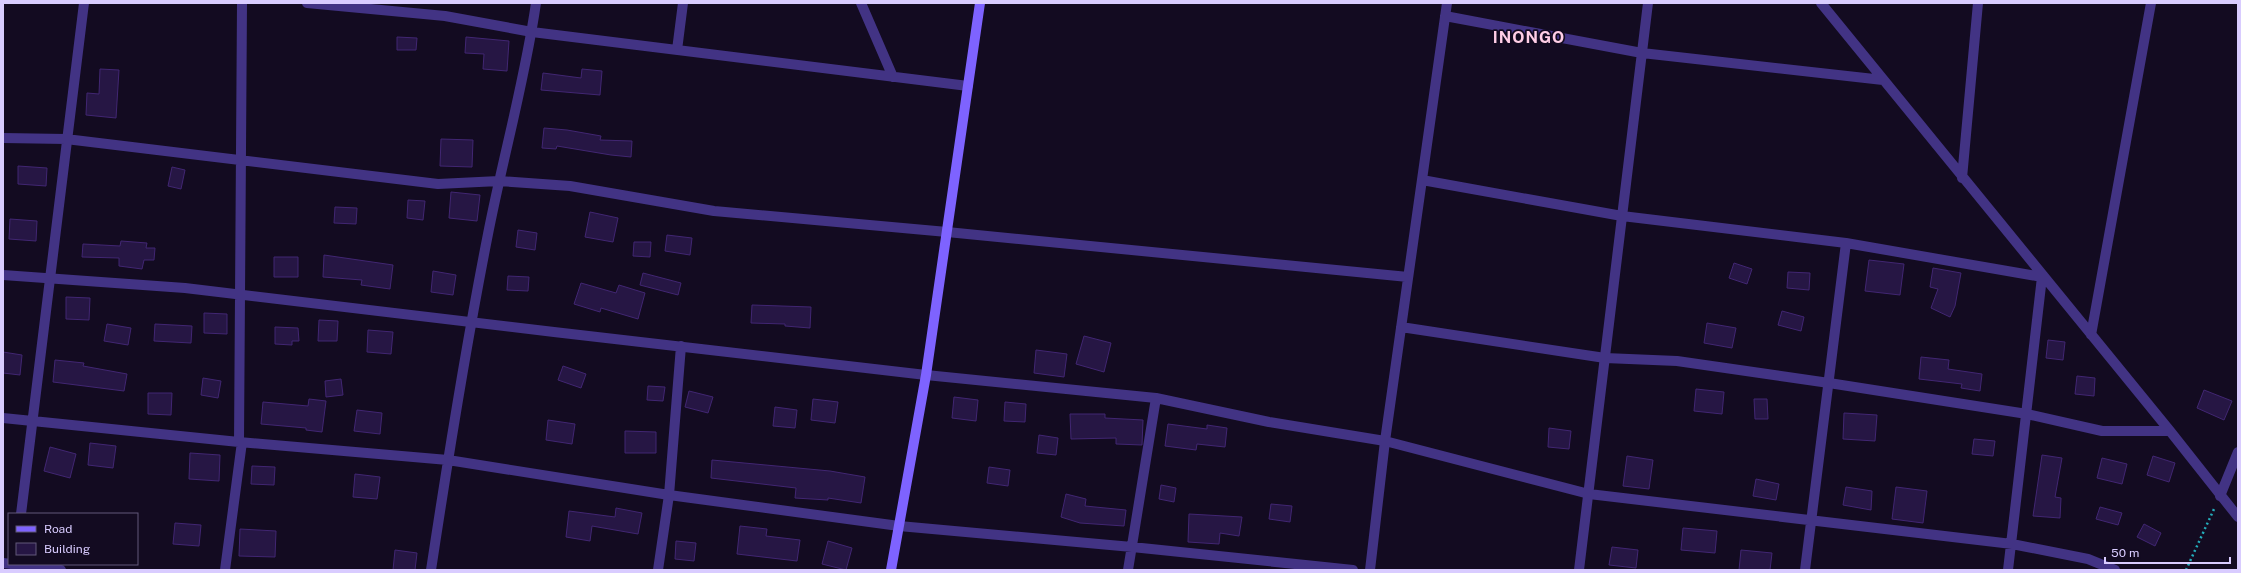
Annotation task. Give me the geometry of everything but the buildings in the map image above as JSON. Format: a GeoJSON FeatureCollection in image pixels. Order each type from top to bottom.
{"type":"FeatureCollection","features":[{"type":"Feature","properties":{"kind":"street"},"geometry":{"type":"LineString","coordinates":[[21,513],[31,421],[84,3]]}},
{"type":"Feature","properties":{"kind":"street"},"geometry":{"type":"LineString","coordinates":[[225,570],[240,442],[241,294],[239,160],[242,3]]}},
{"type":"Feature","properties":{"kind":"street"},"geometry":{"type":"LineString","coordinates":[[307,3],[445,16],[532,32],[968,86]]}},
{"type":"Feature","properties":{"kind":"street"},"geometry":{"type":"LineString","coordinates":[[431,570],[470,322],[532,32],[536,3]]}},
{"type":"Feature","properties":{"kind":"street"},"geometry":{"type":"LineString","coordinates":[[677,50],[683,3]]}},
{"type":"Feature","properties":{"kind":"street"},"geometry":{"type":"LineString","coordinates":[[861,3],[893,77]]}},
{"type":"Feature","properties":{"kind":"street"},"geometry":{"type":"LineString","coordinates":[[891,570],[926,375],[980,3]]}},
{"type":"Feature","properties":{"kind":"street"},"geometry":{"type":"LineString","coordinates":[[1370,570],[1384,441],[1447,3]]}},
{"type":"Feature","properties":{"kind":"street"},"geometry":{"type":"LineString","coordinates":[[1579,570],[1648,3]]}},
{"type":"Feature","properties":{"kind":"street"},"geometry":{"type":"LineString","coordinates":[[1821,3],[2042,277],[2170,431],[2238,517]]}},
{"type":"Feature","properties":{"kind":"street"},"geometry":{"type":"LineString","coordinates":[[1962,178],[1978,3]]}},
{"type":"Feature","properties":{"kind":"street"},"geometry":{"type":"LineString","coordinates":[[2091,335],[2151,3]]}},
{"type":"Feature","properties":{"kind":"street"},"geometry":{"type":"LineString","coordinates":[[1445,16],[1642,53],[1883,80]]}},
{"type":"Feature","properties":{"kind":"street"},"geometry":{"type":"LineString","coordinates":[[3,138],[66,139],[438,184],[499,181],[570,186],[714,211],[1408,277]]}},
{"type":"Feature","properties":{"kind":"street"},"geometry":{"type":"LineString","coordinates":[[1422,180],[1622,216],[1846,243],[2042,277]]}},
{"type":"Feature","properties":{"kind":"street"},"geometry":{"type":"LineString","coordinates":[[1805,570],[1846,243]]}},
{"type":"Feature","properties":{"kind":"street"},"geometry":{"type":"LineString","coordinates":[[3,275],[185,288],[926,375],[1156,398],[1269,422],[1384,441],[1589,494],[2012,544],[2088,559],[2115,570]]}},
{"type":"Feature","properties":{"kind":"street"},"geometry":{"type":"LineString","coordinates":[[2008,570],[2042,277]]}},
{"type":"Feature","properties":{"kind":"street"},"geometry":{"type":"LineString","coordinates":[[1401,327],[1605,358],[1677,361],[1829,383],[2027,414],[2102,431],[2170,431]]}},
{"type":"Feature","properties":{"kind":"street"},"geometry":{"type":"LineString","coordinates":[[658,570],[669,495],[681,346]]}},
{"type":"Feature","properties":{"kind":"street"},"geometry":{"type":"LineString","coordinates":[[1128,570],[1156,398]]}},
{"type":"Feature","properties":{"kind":"street"},"geometry":{"type":"LineString","coordinates":[[3,418],[240,442],[448,460],[669,495],[899,526],[1132,547],[1353,570]]}},
{"type":"Feature","properties":{"kind":"street"},"geometry":{"type":"LineString","coordinates":[[2220,496],[2238,452]]}},
{"type":"Feature","properties":{"kind":"street"},"geometry":{"type":"LineString","coordinates":[[15,566],[61,570]]}},
{"type":"Feature","properties":{"kind":"path"},"geometry":{"type":"LineString","coordinates":[[2186,570],[2220,496]]}},
{"type":"Feature","properties":{"kind":"district","name":"INONGO"},"geometry":{"type":"Point","coordinates":[1529,37]}}]}
